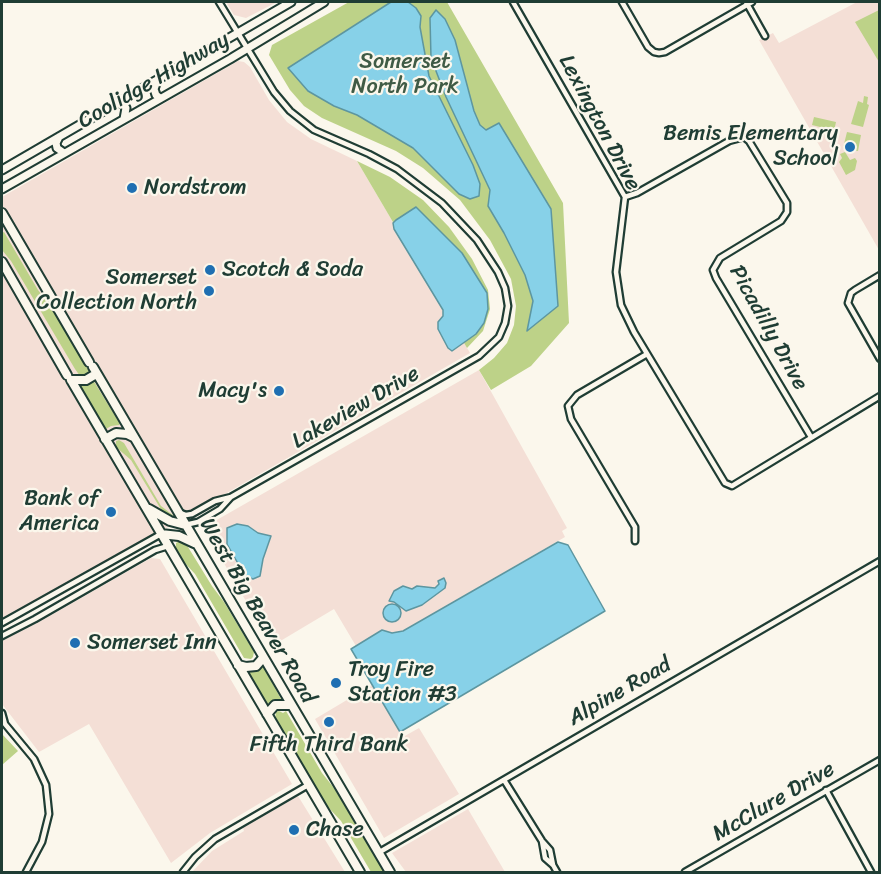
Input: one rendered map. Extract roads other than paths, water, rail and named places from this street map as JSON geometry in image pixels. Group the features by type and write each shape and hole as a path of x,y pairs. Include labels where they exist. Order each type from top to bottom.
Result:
{"main road":[{"name":"Coolidge Highway","path":"2,170 291,2"},
{"name":"Coolidge Highway","path":"2,189 324,2"},
{"path":"157,81 154,89 160,98"},
{"path":"121,101 126,108 124,119"},
{"path":"59,136 56,143 57,148 64,153"},
{"name":"West Big Beaver Road","path":"2,213 5,225 93,368 390,873"},
{"name":"West Big Beaver Road","path":"2,262 360,873"},
{"path":"69,378 81,381 93,368"},
{"path":"105,439 116,433 133,437"},
{"path":"146,507 162,518 185,525"},
{"path":"161,534 186,538 197,546"},
{"path":"238,665 256,666 263,658"},
{"path":"267,714 275,705 291,705"}],"street":[{"path":"219,2 248,47"},
{"name":"Lexington Drive","path":"513,2 625,197 617,260 618,290 627,318 718,474 725,483 732,486 811,437"},
{"path":"622,2 648,47 654,52 665,52 748,2 765,36"},
{"name":"Lakeview Drive","path":"178,512 186,515 192,514 215,501 231,497 472,361 494,343 505,323 507,296 498,272 469,231 442,203 406,175 369,154 314,130 295,117 280,100 248,47"},
{"name":"Picadilly Drive","path":"625,197 637,193 729,141 744,137 752,145 787,203 787,212 781,221 720,258 713,270 811,437"},
{"path":"879,275 851,293 849,303 849,308 879,359"},
{"path":"635,541 635,527 571,419 568,410 570,401 577,395 647,354"},
{"path":"811,437 879,396"},
{"name":"Lakeview Drive","path":"185,525 198,522 220,509 231,497"},
{"path":"2,623 161,534"},
{"path":"2,636 155,550 168,546"},
{"name":"Alpine Road","path":"378,853 879,561"},
{"path":"2,713 3,723 31,754 46,785 49,814 42,842 26,873"},
{"name":"McClure Drive","path":"685,873 879,760"},
{"path":"504,780 552,854 553,865 557,873"},
{"path":"183,873 195,857 215,839 308,785"},
{"path":"826,790 871,873"}],"water":[{"path":"391,2 408,2 421,16 420,27 429,76 473,165 480,184 479,196 470,199 459,194 413,148 357,115 334,106 308,91 288,68"},
{"path":"436,10 445,19 455,40 474,111 480,125 486,130 499,123 551,209 558,306 527,331 533,301 525,275 488,206 490,190 446,97 431,58 430,18"},
{"name":"Somerset North Park","path":"416,207 462,253 487,293 488,309 484,323 476,334 452,351 438,329 443,310 394,229 393,223 396,220"},
{"path":"237,524 271,536 260,576 253,579 245,576 227,544 227,528"},
{"path":"558,542 568,545 605,611 400,732 351,649 382,630 392,633 403,631"},
{"path":"444,578 445,588 422,605 406,611 389,601 394,591 403,586 412,589 417,586 435,588 439,584 438,581"},
{"path":"392,604 398,607 401,613 398,619 392,622 386,619 383,613 386,607"}],"place":[{"name":"Bemis Elementary School","path":"850,147"},
{"name":"Nordstrom","path":"132,188"},
{"name":"Scotch & Soda","path":"210,270"},
{"name":"Somerset Collection North","path":"209,291"},
{"name":"Macy's","path":"279,391"},
{"name":"Bank of America","path":"111,512"},
{"name":"Somerset Inn","path":"75,643"},
{"name":"Troy Fire Station #3","path":"336,683"},
{"name":"Fifth Third Bank","path":"329,722"},
{"name":"Chase","path":"294,830"}]}
